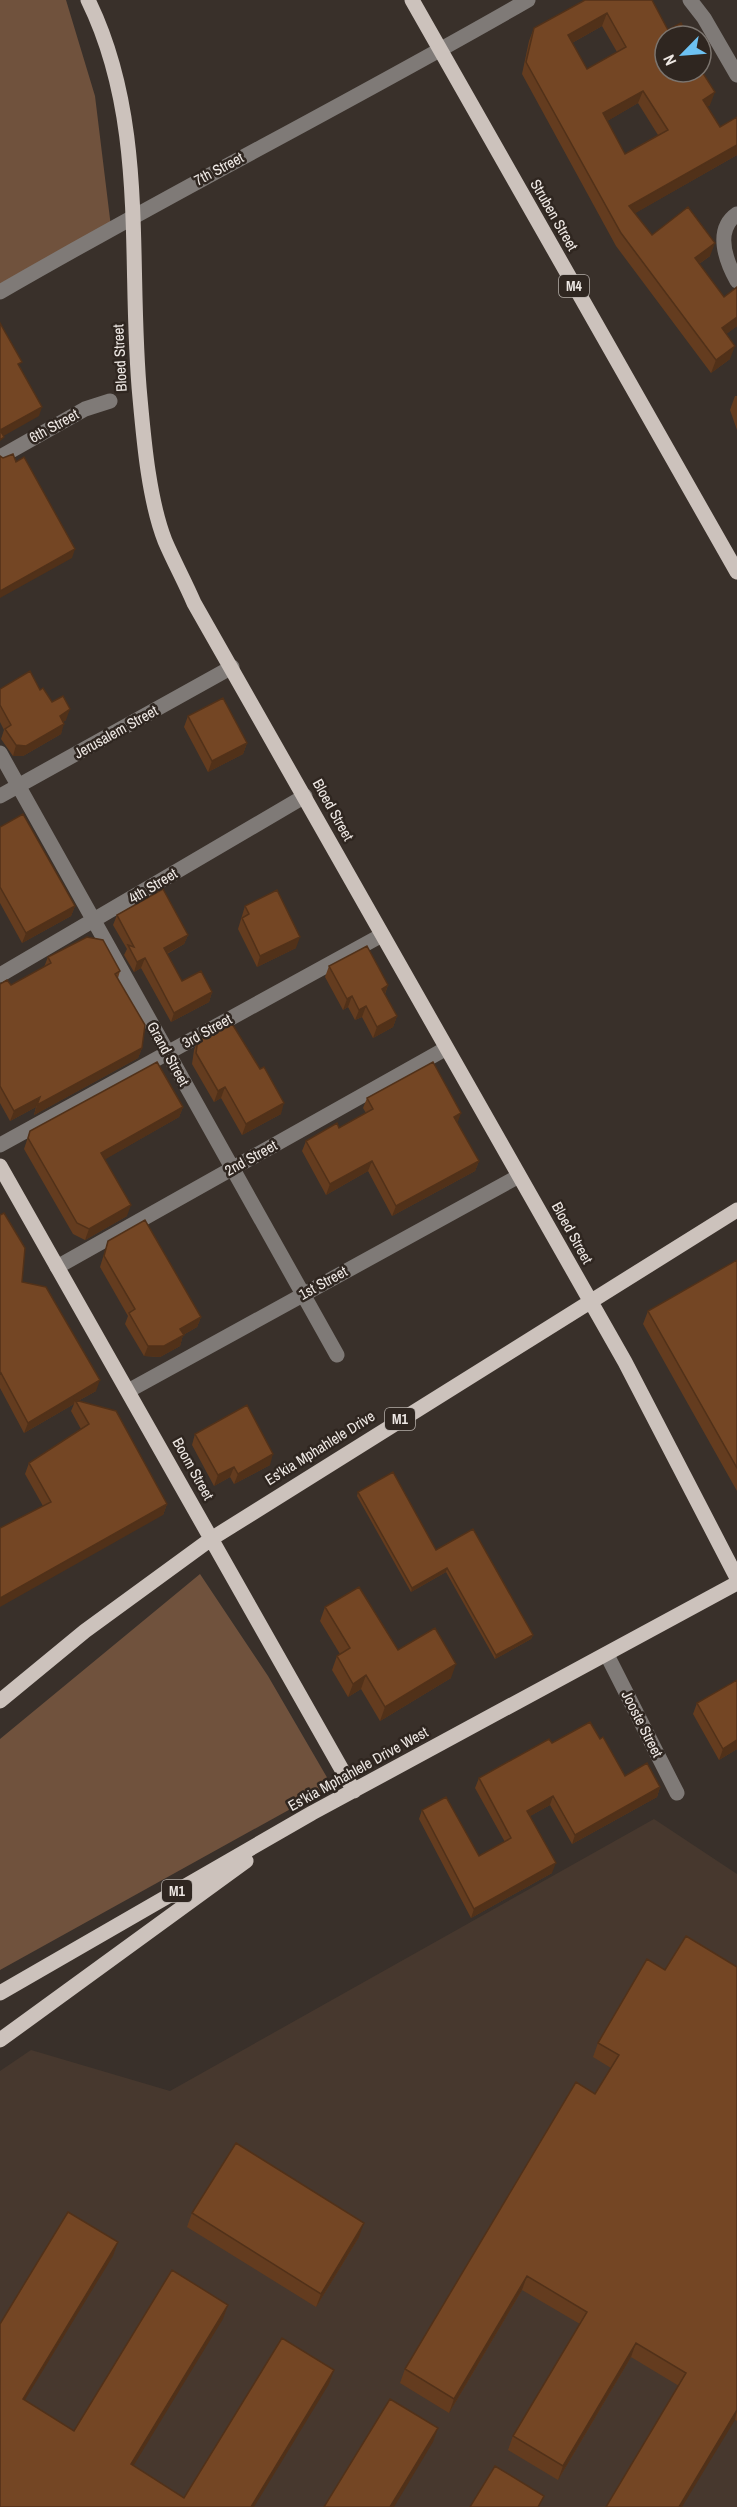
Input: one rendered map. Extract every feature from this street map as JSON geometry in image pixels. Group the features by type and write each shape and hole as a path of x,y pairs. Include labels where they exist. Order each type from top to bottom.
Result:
{"main road":[{"name":"Bloed Street","path":"88,0 113,64 127,133 133,215 140,398 154,496 165,539 194,603 305,796 445,1049 625,1362 737,1578"},
{"name":"Struben Street","path":"412,0 737,572"},
{"name":"Boom Street","path":"0,1166 354,1791"},
{"name":"Es'kia Mphahlele Drive","path":"0,1701 84,1632 211,1539 737,1210"},
{"name":"Es'kia Mphahlele Drive West","path":"0,1993 312,1814 737,1583"},
{"path":"0,2040 312,1814"}],"street":[{"name":"7th Street","path":"0,292 133,215 440,51 528,0"},
{"path":"690,0 704,18 737,75"},
{"path":"737,214 726,226 723,247 737,281"},
{"name":"6th Street","path":"0,457 85,409 110,401"},
{"name":"Jerusalem Street","path":"0,796 232,667"},
{"name":"Grand Street","path":"0,753 337,1355"},
{"name":"4th Street","path":"0,975 305,796"},
{"name":"3rd Street","path":"0,1145 382,935"},
{"name":"2nd Street","path":"57,1267 445,1049"},
{"name":"1st Street","path":"128,1391 519,1176"},
{"name":"Jooste Street","path":"607,1655 677,1793"}],"shaded area":[{"path":"0,0 66,0 95,96 111,227 0,288"},
{"path":"200,1574 268,1676 332,1786 0,1970 0,1739"},
{"path":"654,1819 737,1874 737,2507 0,2507 0,2071 31,2050 170,2091"}],"building":[{"path":"585,0 652,0 665,24 653,24 653,84 710,84 715,92 703,100 720,127 737,117 737,145 629,206 652,235 688,207 715,243 695,258 724,297 737,287 737,317 722,328 735,346 716,360 621,233 526,62 534,28","holes":["607,13 626,47 587,69 568,35","643,91 668,130 625,154 603,113"]},
{"path":"0,323 22,362 18,364 42,407 0,430"},
{"path":"13,454 16,462 24,457 75,549 0,591 0,456 3,458"},
{"path":"30,671 40,690 43,688 52,702 63,696 70,709 60,716 64,724 26,746 16,745 5,729 11,725 0,705 0,689"},
{"path":"223,698 247,743 212,761 188,716"},
{"path":"23,814 75,906 26,933 0,887 0,827"},
{"path":"163,889 188,935 164,948 182,981 201,971 212,992 174,1013 145,958 137,962 128,945 134,947 117,915"},
{"path":"277,890 300,937 260,956 242,918 249,914 245,906"},
{"path":"87,937 103,940 120,971 115,974 145,1025 142,1048 37,1105 40,1097 14,1111 0,1086 0,984 7,980 11,985 51,963 48,957"},
{"path":"367,946 388,985 382,989 397,1016 377,1027 366,1006 359,1010 352,996 347,999 329,966"},
{"path":"231,1022 260,1069 264,1067 284,1103 246,1124 225,1087 218,1091 196,1053 198,1039"},
{"path":"157,1062 183,1107 101,1153 131,1205 89,1229 77,1223 28,1138 30,1131"},
{"path":"433,1062 461,1113 454,1117 479,1161 396,1206 372,1161 330,1184 306,1141 337,1123 339,1128 373,1109 367,1098"},
{"path":"4,1213 25,1248 22,1282 46,1287 100,1380 28,1423 0,1374 0,1215"},
{"path":"145,1220 201,1317 180,1329 184,1335 164,1346 148,1346 129,1313 135,1309 104,1256 108,1241"},
{"path":"737,1260 737,1468 648,1311"},
{"path":"75,1400 116,1411 167,1504 0,1598 0,1528 51,1502 29,1463 89,1424"},
{"path":"247,1405 273,1454 238,1474 234,1467 218,1475 195,1434"},
{"path":"393,1472 436,1550 473,1529 533,1635 496,1655 447,1568 412,1588 358,1492"},
{"path":"359,1587 398,1650 435,1628 456,1664 385,1707 366,1675 353,1684 337,1656 350,1648 325,1607"},
{"path":"737,1680 737,1740 723,1749 697,1703"},
{"path":"590,1722 600,1739 603,1737 625,1776 647,1763 660,1787 575,1835 553,1796 527,1811 556,1863 474,1909 422,1810 446,1797 479,1856 511,1838 479,1778 549,1739 552,1743"},
{"path":"686,1936 737,1967 737,2410 679,2507 606,2507 686,2373 636,2343 563,2466 513,2436 587,2312 527,2276 454,2399 405,2369 576,2082 595,2094 619,2055 598,2043 647,1959 665,1970"},
{"path":"236,2143 364,2223 321,2294 192,2213"},
{"path":"68,2212 118,2242 23,2399 74,2431 172,2270 228,2305 131,2464 184,2498 282,2338 334,2370 251,2507 0,2507 0,2324"},
{"path":"390,2399 438,2428 390,2507 324,2507"},
{"path":"495,2466 544,2496 538,2507 470,2507"}]}
